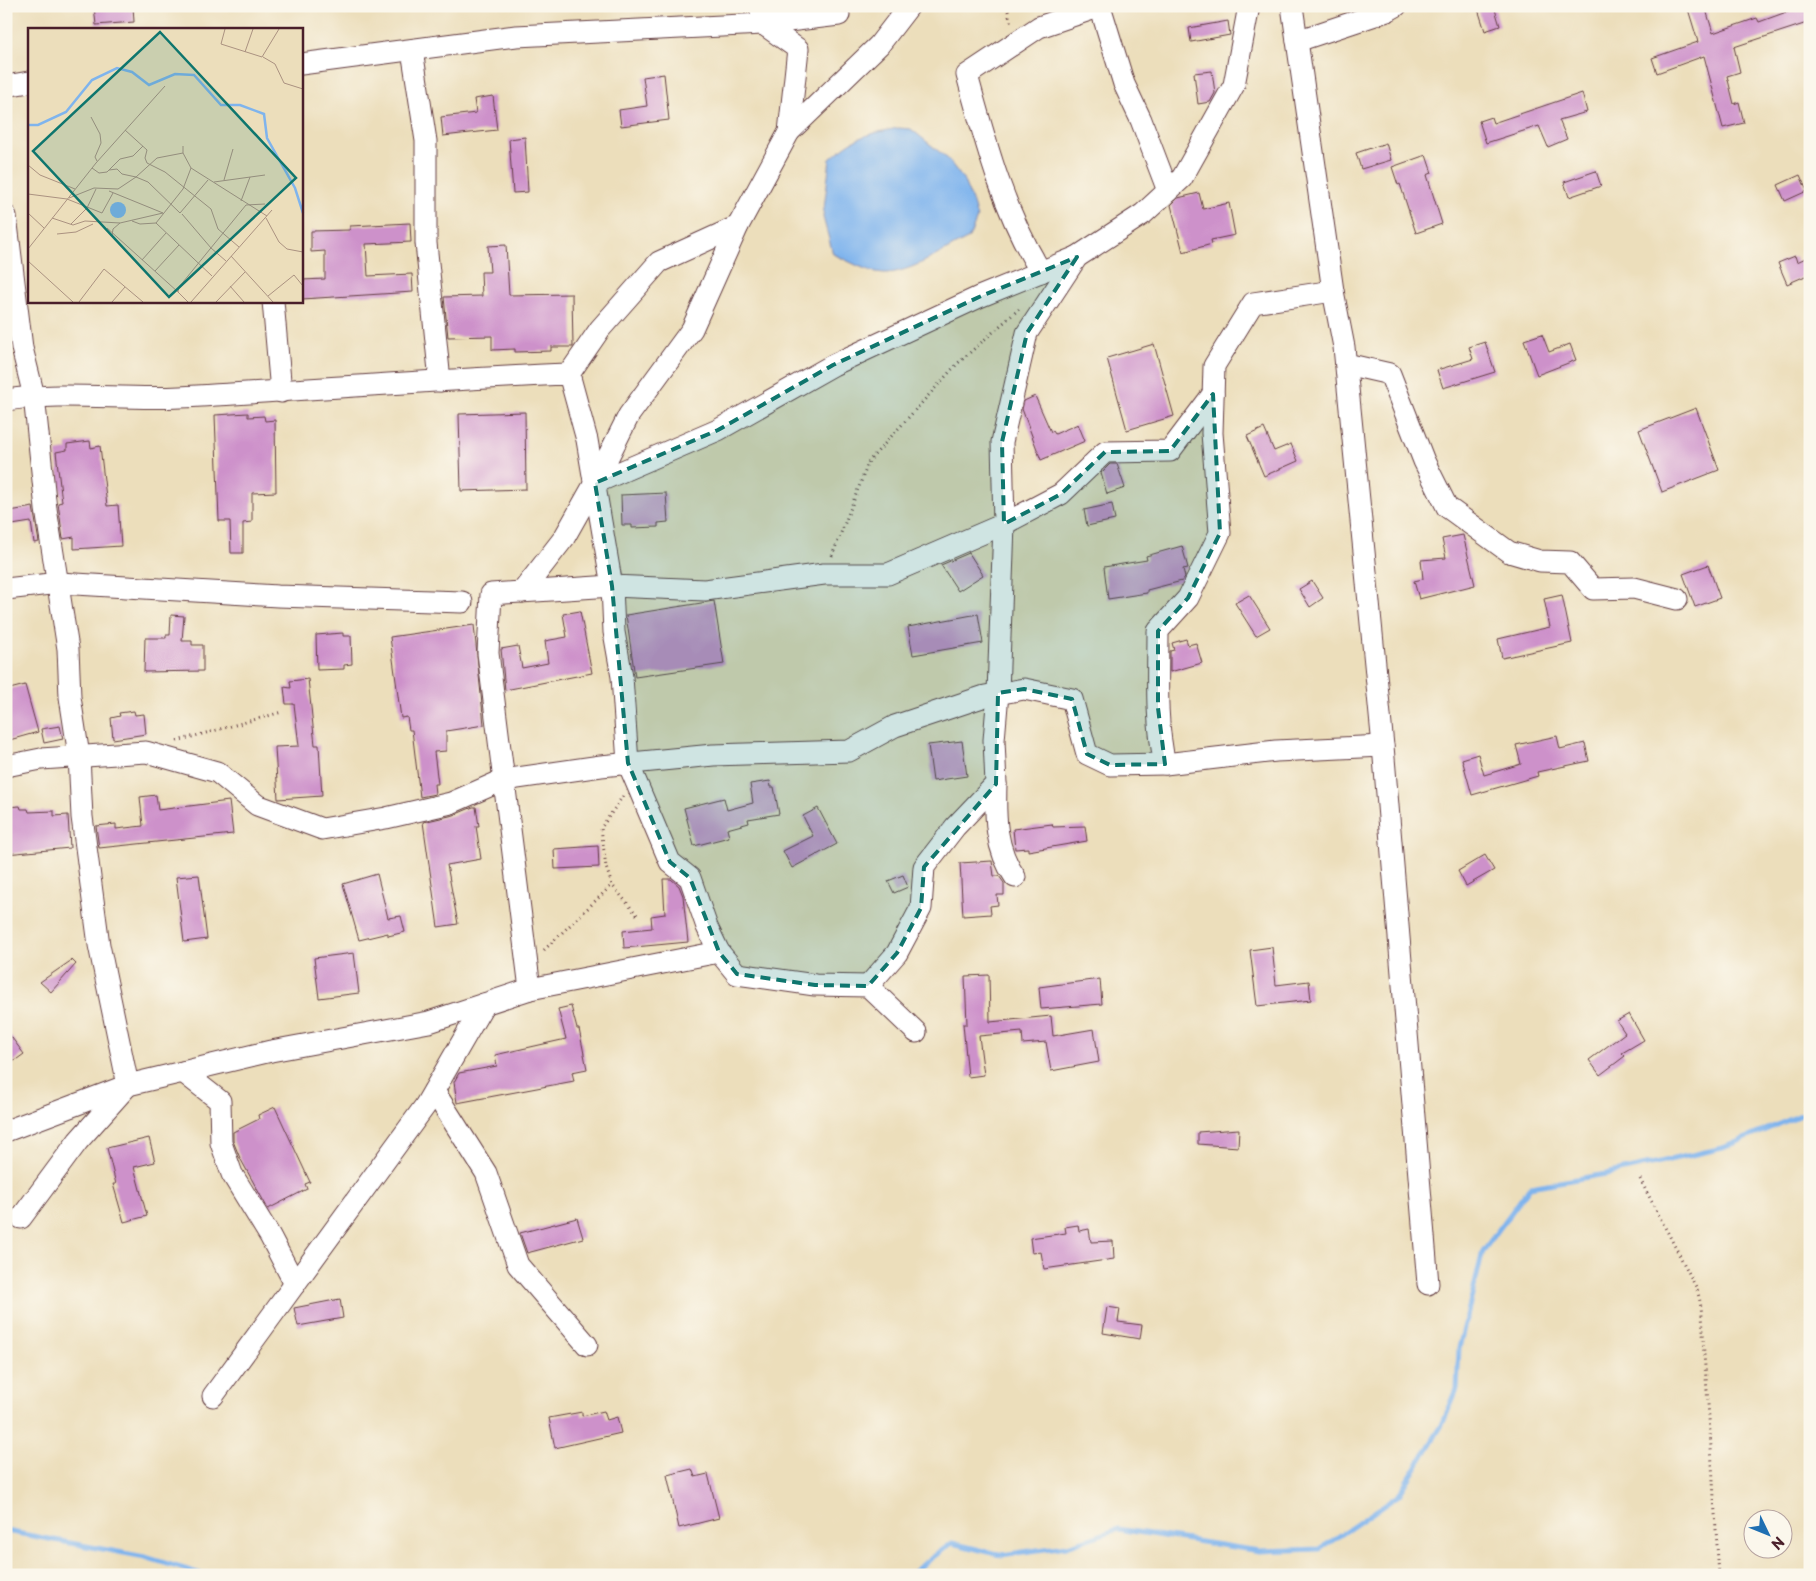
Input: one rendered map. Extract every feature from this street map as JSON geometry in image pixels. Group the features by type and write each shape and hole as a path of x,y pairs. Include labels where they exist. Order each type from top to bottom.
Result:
{"street":[{"path":"522,592 564,538 595,483 629,415 692,329 738,226 789,132 879,45 909,6"},
{"path":"1041,272 1026,247 995,175 967,75 1039,27 1100,6 1124,84 1141,120 1168,191"},
{"path":"595,483 718,430 833,365 979,297 1078,257 1143,214 1182,178 1234,85 1248,6"},
{"path":"1292,6 1333,291 1346,364 1383,746 1428,1284"},
{"path":"1297,41 1388,11 1396,6"},
{"path":"761,15 798,49 789,132"},
{"path":"302,64 516,36 761,15 839,15"},
{"path":"412,50 426,141 426,242 440,381"},
{"path":"6,86 28,82"},
{"path":"6,216 22,348 34,396 46,509 60,583 68,649 70,697 79,756 82,817 99,944 128,1085"},
{"path":"738,226 658,262 600,329 569,374 587,440 612,586 614,632 622,678 631,771 670,862 690,878 707,927 719,952 737,974 815,985 868,986 916,1032"},
{"path":"1014,876 1008,868 1000,846 995,818 994,740 998,693 1004,524 1002,442 1027,333 1078,257"},
{"path":"1165,764 1159,740 1158,631 1188,598 1220,533 1212,433 1214,366 1253,303 1333,291"},
{"path":"273,302 281,392"},
{"path":"1346,364 1390,374 1424,461 1447,507 1509,552 1540,561 1570,562 1593,589 1634,588 1677,599"},
{"path":"6,400 34,396 174,397 569,374"},
{"path":"530,989 488,653 491,594 612,586 705,590 824,574 888,574 1004,524 1061,494 1106,452 1170,451 1214,394"},
{"path":"6,589 60,583 278,596 462,602"},
{"path":"6,766 41,759 146,752 217,772 257,805 322,829 386,818 451,803 503,780 631,771 768,752 848,752 895,726 998,693 1024,689 1072,699 1087,754 1110,764 1165,764 1276,751 1383,746"},
{"path":"868,986 897,953 921,908 924,867 955,827 996,784"},
{"path":"6,1131 128,1085 271,1051 429,1022 530,989 719,952"},
{"path":"213,1396 434,1091 484,1004"},
{"path":"183,1072 220,1101 222,1143 232,1174 270,1236 295,1284"},
{"path":"21,1218 78,1140 128,1085"},
{"path":"434,1091 486,1173 518,1265 587,1345"}],"path":[{"path":"824,574 869,461 958,364 1021,307"},
{"path":"174,742 282,712"},
{"path":"631,771 601,828 606,867 612,885 638,916"},
{"path":"527,965 612,885"},
{"path":"1640,1179 1696,1287 1702,1305 1701,1330 1712,1447 1719,1575"}],"highlighted area":[{"path":"1077,257 1027,333 1002,442 1004,524 1061,494 1105,452 1170,451 1213,394 1220,533 1188,598 1158,631 1158,708 1165,764 1110,765 1087,754 1072,699 1024,689 998,693 996,784 924,867 921,908 897,953 868,986 815,985 737,974 719,952 690,878 670,862 628,763 612,586 595,483 718,430 833,365 979,297"}],"water":[{"path":"898,128 911,129 947,158 963,179 977,218 969,238 905,270 884,273 864,268 833,254 823,217 830,159 847,145 861,137"}],"building":[{"path":"94,6 133,6 134,22 96,25"},
{"path":"1477,6 1494,6 1500,26 1485,31"},
{"path":"1696,6 1705,6 1713,33 1757,18 1759,22 1803,6 1810,6 1810,22 1734,47 1740,72 1727,76 1734,104 1739,102 1744,123 1723,128 1704,56 1657,73 1652,58 1698,42 1688,9"},
{"path":"1228,21 1230,35 1191,42 1189,28"},
{"path":"1212,71 1215,93 1210,102 1198,104 1194,73"},
{"path":"664,74 669,120 621,126 619,110 647,106 643,77"},
{"path":"1582,93 1587,112 1559,120 1567,139 1548,147 1539,126 1486,143 1479,121 1491,117 1493,123"},
{"path":"493,96 497,130 443,136 441,117 476,113 474,99"},
{"path":"525,137 528,192 513,193 509,139"},
{"path":"1386,143 1391,160 1361,169 1356,153"},
{"path":"1426,155 1432,173 1427,175 1442,224 1416,233 1400,184 1398,185 1392,167"},
{"path":"1596,171 1601,186 1569,197 1564,182"},
{"path":"1800,175 1807,191 1785,201 1778,185"},
{"path":"1199,193 1203,209 1229,203 1235,235 1211,240 1212,244 1183,252 1171,205 1178,198"},
{"path":"410,223 411,242 366,244 368,276 412,274 413,292 302,299 302,280 325,279 325,251 311,252 311,231 350,230 350,226"},
{"path":"506,245 509,295 572,294 573,347 551,347 551,351 515,352 515,349 492,350 492,336 448,337 444,297 482,296 481,272 490,272 488,246"},
{"path":"1795,256 1797,262 1810,256 1810,274 1787,284 1778,263"},
{"path":"1542,334 1549,352 1570,344 1576,360 1537,375 1524,340"},
{"path":"1485,342 1495,372 1443,388 1437,370 1473,359 1469,347"},
{"path":"1154,344 1174,416 1127,430 1107,358"},
{"path":"1035,396 1051,432 1053,431 1055,434 1078,424 1085,441 1041,460 1022,409 1024,401"},
{"path":"1696,408 1719,470 1662,492 1639,430"},
{"path":"525,412 526,489 461,491 459,414"},
{"path":"248,413 248,417 264,416 265,421 275,420 276,492 252,493 252,522 243,523 243,553 231,553 230,521 219,521 215,415"},
{"path":"1264,428 1274,451 1291,444 1298,461 1264,476 1247,436"},
{"path":"90,441 91,448 100,446 107,506 118,505 121,546 74,549 74,537 63,539 58,503 62,502 56,452 67,450 67,444"},
{"path":"1110,464 1117,464 1125,488 1107,494 1101,473"},
{"path":"666,493 668,522 658,523 658,527 632,528 632,525 622,525 621,495"},
{"path":"1112,504 1115,520 1087,526 1084,510"},
{"path":"33,507 39,542 34,543 31,522 12,525 10,511"},
{"path":"1463,535 1475,585 1419,599 1414,581 1423,579 1421,560 1446,558 1442,539"},
{"path":"1182,546 1188,568 1183,569 1185,577 1182,581 1147,590 1147,593 1108,599 1104,567 1147,560 1146,556"},
{"path":"969,553 983,575 958,591 941,565"},
{"path":"1708,565 1720,598 1695,607 1683,574"},
{"path":"1312,581 1323,598 1310,607 1299,589"},
{"path":"1249,595 1270,628 1256,636 1235,603"},
{"path":"1562,595 1572,643 1502,658 1498,639 1550,627 1544,599"},
{"path":"714,601 724,664 635,677 626,615"},
{"path":"580,611 592,673 505,690 501,649 518,646 522,668 548,663 545,641 567,637 563,614"},
{"path":"978,614 983,643 913,655 908,627"},
{"path":"171,615 184,616 182,641 192,641 192,645 203,645 203,671 144,672 145,638 166,638 166,635 170,635"},
{"path":"474,625 484,725 446,731 446,751 434,752 438,784 434,784 435,794 420,797 412,730 409,730 407,717 401,718 390,637"},
{"path":"343,633 343,636 351,636 352,664 344,665 344,669 317,670 316,635"},
{"path":"1186,639 1188,645 1196,643 1202,663 1170,672 1170,651 1174,650 1172,643"},
{"path":"308,679 315,745 319,745 322,796 278,799 275,747 299,746 294,704 286,704 284,687 291,688 290,681"},
{"path":"25,685 38,732 6,741 6,690"},
{"path":"134,711 135,715 144,714 146,734 113,739 111,718 120,716 119,713"},
{"path":"60,726 63,739 44,743 41,729"},
{"path":"1557,736 1560,749 1585,743 1589,761 1537,772 1538,776 1472,795 1462,759 1478,754 1484,775 1521,764 1516,745"},
{"path":"962,741 967,776 933,781 928,745"},
{"path":"770,781 771,787 774,787 779,814 748,819 749,823 727,829 729,837 694,846 684,808 724,798 727,810 753,803 750,784"},
{"path":"156,795 158,810 229,801 233,834 99,848 96,826 116,824 116,829 143,826 140,797"},
{"path":"20,806 21,809 28,809 29,812 54,811 54,816 68,815 70,848 6,854 6,807"},
{"path":"476,807 479,826 476,826 481,859 447,865 458,924 438,927 423,822 454,815"},
{"path":"818,808 837,844 792,868 783,851 813,836 803,816"},
{"path":"1052,824 1053,827 1085,826 1087,841 1028,851 1028,848 1015,849 1013,829"},
{"path":"598,846 599,867 555,869 554,849"},
{"path":"1485,855 1494,870 1466,886 1458,871"},
{"path":"992,861 994,876 999,876 1004,883 1004,895 997,895 998,905 990,906 991,914 963,916 960,863"},
{"path":"377,874 388,918 401,916 405,932 388,936 388,933 359,940 343,884"},
{"path":"199,875 207,939 184,942 176,877"},
{"path":"903,875 908,887 894,893 888,881"},
{"path":"663,879 671,879 679,886 683,896 688,942 624,948 623,931 652,928 651,916 665,914"},
{"path":"1272,947 1276,985 1309,981 1311,1000 1257,1006 1250,950"},
{"path":"354,953 359,993 319,998 314,958"},
{"path":"72,960 76,964 51,992 40,982"},
{"path":"989,975 990,1022 1051,1016 1053,1036 1094,1029 1099,1062 1051,1071 1046,1042 1023,1044 1022,1032 979,1036 984,1075 968,1077 963,1024 967,1024 965,976"},
{"path":"1100,979 1102,1004 1041,1009 1039,987"},
{"path":"571,1006 577,1029 579,1029 587,1069 572,1072 574,1081 457,1103 454,1082 459,1073 497,1066 495,1055 566,1039 558,1009"},
{"path":"1629,1014 1644,1040 1622,1053 1625,1056 1600,1075 1589,1060 1625,1033 1617,1021"},
{"path":"6,1030 24,1054 6,1067"},
{"path":"275,1107 310,1182 305,1184 307,1189 268,1209 240,1158 233,1141 233,1132 259,1119 258,1115"},
{"path":"1239,1129 1238,1147 1198,1144 1198,1132"},
{"path":"149,1138 155,1162 134,1167 147,1216 124,1222 113,1184 116,1184 107,1148"},
{"path":"577,1218 583,1238 527,1253 520,1233"},
{"path":"1078,1225 1079,1231 1089,1229 1091,1242 1113,1241 1114,1259 1044,1269 1041,1252 1032,1253 1030,1238 1066,1233 1065,1227"},
{"path":"340,1299 343,1318 298,1326 294,1308"},
{"path":"1107,1307 1120,1309 1118,1322 1142,1325 1140,1339 1103,1333"},
{"path":"604,1411 607,1420 617,1417 621,1433 555,1448 549,1418 582,1412 582,1416"},
{"path":"692,1469 695,1477 708,1474 719,1518 679,1528 667,1475"}],"waterway":[{"path":"909,1575 952,1543 1001,1555 1067,1546 1118,1529 1259,1551 1320,1549 1399,1495 1442,1425 1457,1389 1459,1348 1483,1251 1530,1187 1606,1174 1723,1148 1810,1111"},
{"path":"6,1531 145,1557 204,1575"}]}
